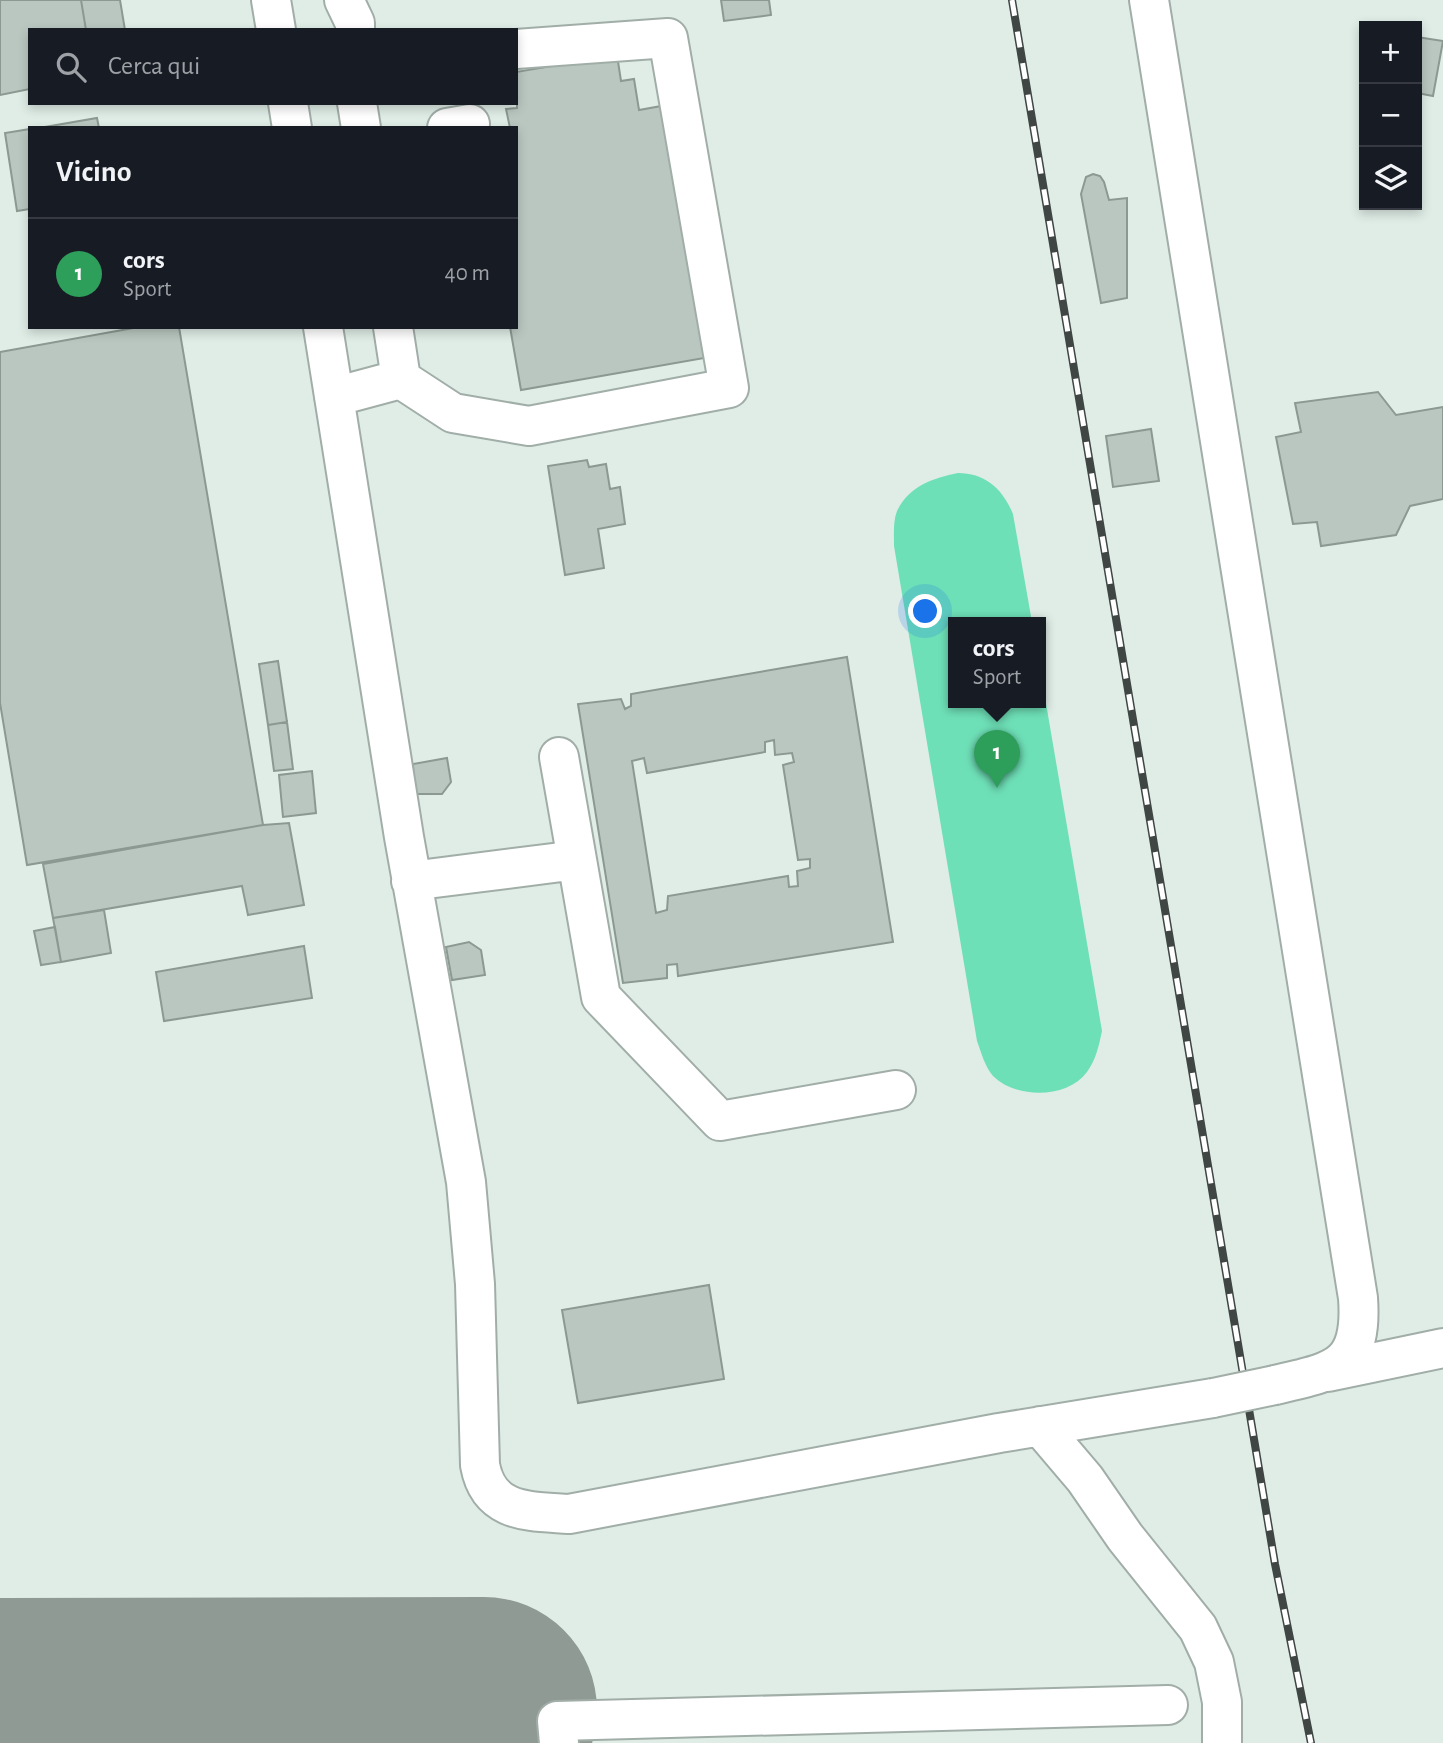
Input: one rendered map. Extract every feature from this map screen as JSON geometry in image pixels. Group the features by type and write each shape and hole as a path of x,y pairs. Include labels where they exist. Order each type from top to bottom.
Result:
{"lane":[{"path":"271,0 276,28"},
{"path":"344,0 355,28"},
{"path":"1149,0 1357,1287 1359,1320 1354,1346 1347,1358 1328,1372"},
{"path":"393,329 401,379 453,413 529,426 729,388 668,38 518,49"},
{"path":"288,105 292,126"},
{"path":"356,105 360,126"},
{"path":"323,329 411,881 466,1182 475,1284 480,1465 483,1479 496,1497 515,1509 569,1514 1040,1426 1213,1398 1443,1348"},
{"path":"334,397 401,379"},
{"path":"559,757 601,997 720,1121 896,1090"},
{"path":"411,881 577,860"},
{"path":"1040,1426 1085,1479 1125,1537 1198,1628 1214,1662 1222,1702 1222,1743"},
{"path":"559,1743 558,1720 1168,1705"}],"green space":[{"path":"958,473 985,479 1004,497 1013,514 1031,617 948,617 948,708 1046,708 1046,703 1102,1031 1095,1057 1087,1072 1078,1081 1055,1091 1028,1092 1003,1084 988,1068 977,1041 894,546 896,515 902,502 915,489"}],"building":[{"path":"0,0 81,0 86,28 28,28 28,89 0,95"},
{"path":"81,0 120,0 125,28 86,28"},
{"path":"721,0 769,0 771,15 724,21"},
{"path":"1422,38 1443,41 1433,96 1422,94"},
{"path":"617,55 621,81 634,79 639,110 667,105 710,357 521,390 510,329 518,329 518,126 510,126 506,109 517,108 518,105 518,72"},
{"path":"97,118 99,126 51,126"},
{"path":"28,129 28,209 17,211 5,133"},
{"path":"1093,174 1100,176 1104,182 1109,200 1127,198 1127,298 1101,303 1081,194 1086,177"},
{"path":"128,329 179,329 263,825 27,865 0,703 0,352"},
{"path":"1378,392 1396,415 1443,407 1443,499 1410,506 1396,535 1321,546 1317,522 1293,524 1276,437 1301,432 1295,403"},
{"path":"1151,429 1159,481 1113,487 1106,436"},
{"path":"587,460 589,467 606,464 610,489 620,487 625,524 598,529 604,568 565,575 548,466"},
{"path":"847,657 893,942 678,976 677,964 667,965 667,978 623,983 578,704 621,699 625,709 631,706 631,694","holes":["774,740 775,755 792,753 794,762 783,765 798,860 810,859 810,868 797,871 798,886 789,887 788,876 668,896 667,910 656,913 632,761 644,758 647,773 765,752 765,742"]},
{"path":"278,661 287,722 268,725 259,664"},
{"path":"287,722 293,769 274,771 268,725"},
{"path":"447,758 451,782 442,794 414,794 413,764"},
{"path":"312,771 316,813 283,817 279,775"},
{"path":"289,823 304,905 248,915 242,886 53,918 43,864 263,825"},
{"path":"104,910 111,953 61,962 53,918"},
{"path":"55,927 61,962 41,965 34,931"},
{"path":"469,942 481,950 485,975 452,980 446,947"},
{"path":"304,946 312,998 164,1021 156,972"},
{"path":"709,1285 724,1379 578,1403 562,1310"}],"runway":[{"path":"0,1711 484,1710"}],"railway":[{"path":"1012,0 1275,1564 1311,1743"}],"place":[{"name":"cors","path":"997,788"}]}
